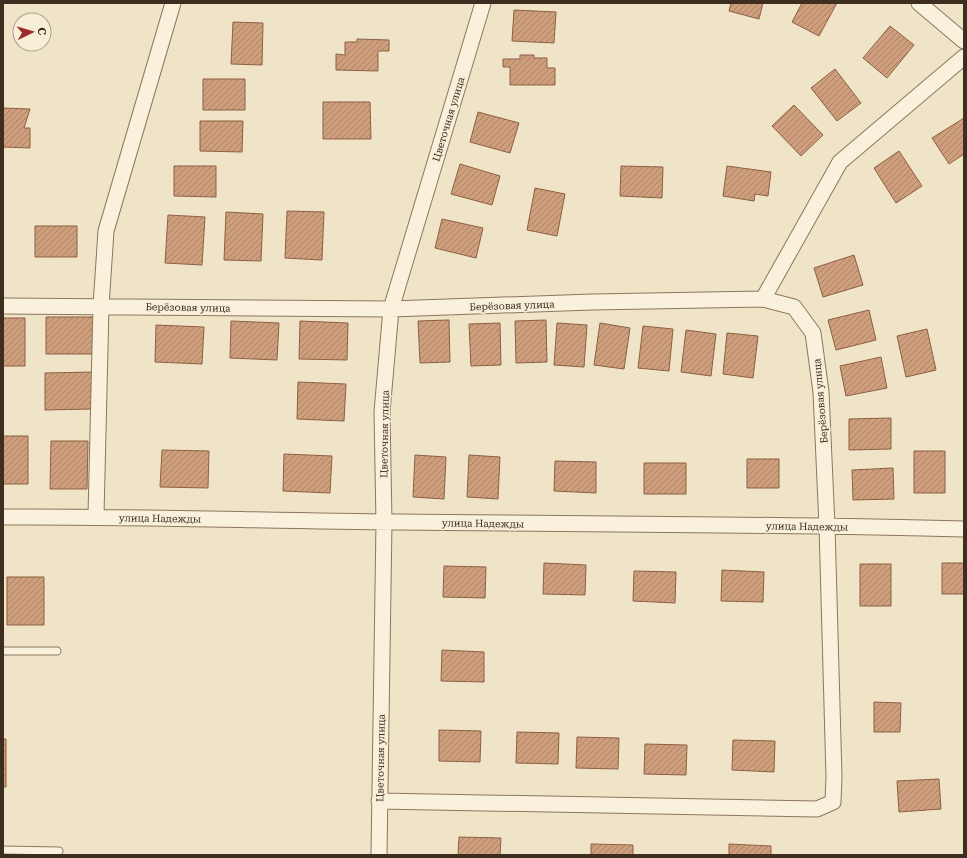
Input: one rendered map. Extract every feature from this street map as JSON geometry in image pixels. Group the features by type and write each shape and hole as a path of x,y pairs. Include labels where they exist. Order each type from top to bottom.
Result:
{"street":[{"path":"96,516 101,306 106,231 173,3"},
{"name":"Цветочная улица","path":"379,855 384,522 382,412 391,309 483,3"},
{"path":"919,3 964,40"},
{"path":"763,299 840,162 964,57"},
{"name":"Берёзовая улица","path":"3,306 391,309 592,302 763,299 794,307 813,333 821,392 827,526 834,777 833,802 817,809 380,801"},
{"name":"улица Надежды","path":"3,517 96,516 384,522 827,526 964,529"}],"lane":[{"path":"3,651 57,651"},
{"path":"3,850 59,851"}],"building":[{"path":"731,3 763,3 759,19 729,11"},
{"path":"802,3 837,3 819,36 792,22"},
{"path":"514,10 556,12 554,43 512,41"},
{"path":"233,22 263,23 262,65 231,64"},
{"path":"890,26 914,45 887,78 863,58"},
{"path":"357,39 389,40 389,51 378,51 378,71 336,70 336,54 345,55 345,42 357,42"},
{"path":"520,55 534,55 534,58 547,58 547,68 555,68 555,85 510,85 510,67 503,67 503,59 520,59"},
{"path":"835,69 861,103 837,121 811,88"},
{"path":"203,79 245,79 245,110 203,110"},
{"path":"323,102 370,102 371,139 323,139"},
{"path":"794,105 823,135 801,156 772,126"},
{"path":"3,108 30,109 24,128 30,128 30,148 3,147"},
{"path":"478,112 519,123 510,153 470,142"},
{"path":"964,118 964,154 949,164 932,138"},
{"path":"200,121 243,121 242,152 200,151"},
{"path":"899,151 922,186 896,203 874,168"},
{"path":"460,164 500,176 492,205 451,194"},
{"path":"174,166 216,166 216,197 174,196"},
{"path":"621,166 663,167 662,198 620,196"},
{"path":"727,166 771,172 768,196 755,194 754,201 723,196"},
{"path":"535,188 565,194 557,236 527,230"},
{"path":"287,211 324,212 322,260 285,258"},
{"path":"226,212 263,214 261,261 224,260"},
{"path":"168,215 205,217 202,265 165,263"},
{"path":"442,219 483,228 476,258 435,248"},
{"path":"35,226 77,226 77,257 35,257"},
{"path":"854,255 863,285 823,297 814,268"},
{"path":"869,310 876,340 836,350 828,320"},
{"path":"46,317 94,317 94,354 46,354"},
{"path":"3,318 25,318 25,366 3,366"},
{"path":"449,320 450,362 420,363 418,321"},
{"path":"546,320 547,362 516,363 515,321"},
{"path":"231,321 279,323 277,360 230,358"},
{"path":"300,321 348,323 347,360 299,359"},
{"path":"500,323 501,365 471,366 469,324"},
{"path":"557,323 587,325 584,367 554,365"},
{"path":"600,323 630,328 624,369 594,365"},
{"path":"156,325 204,327 202,364 155,362"},
{"path":"643,326 673,329 669,371 638,368"},
{"path":"927,329 936,370 906,377 897,336"},
{"path":"686,330 716,334 711,376 681,372"},
{"path":"727,333 758,336 753,378 723,374"},
{"path":"881,357 887,388 846,396 840,366"},
{"path":"93,372 93,409 45,410 45,373"},
{"path":"298,382 346,384 344,421 297,419"},
{"path":"891,418 891,449 849,450 849,419"},
{"path":"3,436 28,436 28,484 3,484"},
{"path":"51,441 88,441 87,489 50,489"},
{"path":"162,450 209,451 208,488 160,487"},
{"path":"914,451 945,451 945,493 914,493"},
{"path":"284,454 332,456 330,493 283,491"},
{"path":"415,455 446,457 444,499 413,497"},
{"path":"469,455 500,457 498,499 467,497"},
{"path":"747,459 779,459 779,488 747,488"},
{"path":"555,461 596,462 596,493 554,491"},
{"path":"644,463 686,463 686,494 644,494"},
{"path":"893,468 894,499 853,500 852,470"},
{"path":"544,563 586,565 585,595 543,594"},
{"path":"942,563 964,563 964,594 942,594"},
{"path":"860,564 891,564 891,606 860,606"},
{"path":"444,566 486,567 485,598 443,597"},
{"path":"722,570 764,572 763,602 721,601"},
{"path":"634,571 676,572 675,603 633,601"},
{"path":"7,577 44,577 44,625 7,625"},
{"path":"442,650 484,652 484,682 441,681"},
{"path":"874,702 901,703 900,732 874,732"},
{"path":"439,730 481,731 480,762 439,761"},
{"path":"517,732 559,733 558,764 516,763"},
{"path":"577,737 619,738 618,769 576,768"},
{"path":"3,739 6,739 6,787 3,787"},
{"path":"733,740 775,741 774,772 732,770"},
{"path":"645,744 687,745 686,775 644,774"},
{"path":"939,779 941,809 899,812 897,781"},
{"path":"459,837 501,838 500,855 458,855"},
{"path":"591,844 633,845 633,855 591,855"},
{"path":"729,844 771,846 771,855 729,855"}]}
